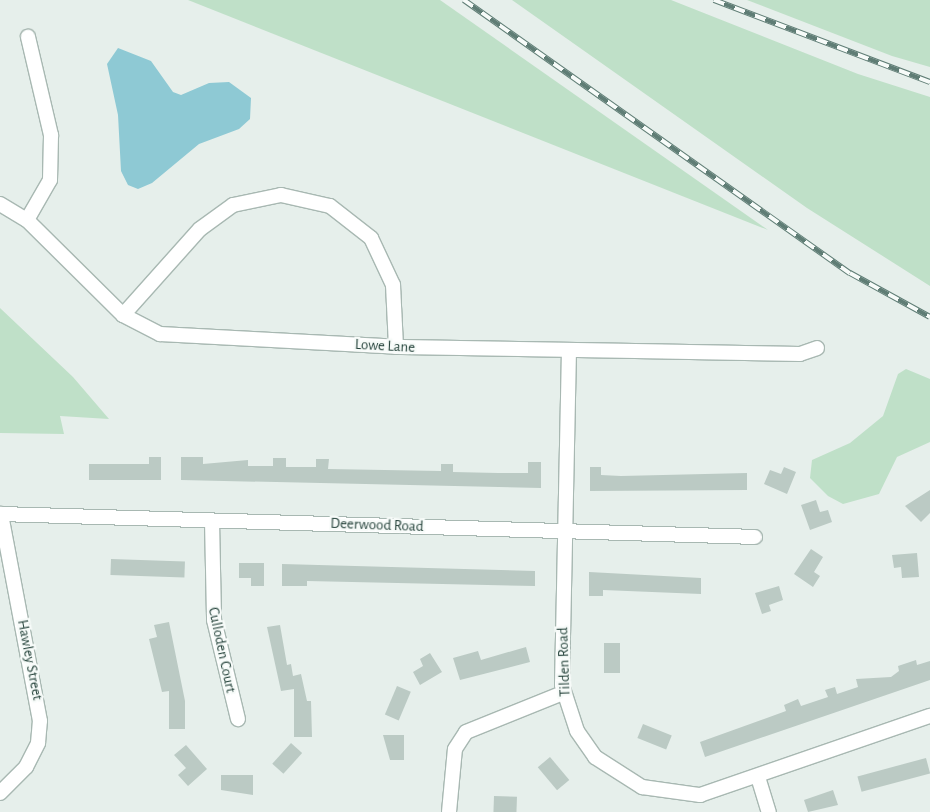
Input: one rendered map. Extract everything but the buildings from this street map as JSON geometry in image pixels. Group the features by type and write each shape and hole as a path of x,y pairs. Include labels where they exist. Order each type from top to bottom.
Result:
{"street":[{"path":"27,220 50,180 51,135 28,38"},
{"path":"123,315 200,229 232,205 281,195 330,206 371,238 393,285 396,347"},
{"name":"Lowe Lane","path":"0,204 27,220 123,315 160,334 396,347 800,354 817,348"},
{"name":"Tilden Road","path":"569,350 563,692 577,731 595,757 642,787 700,795 758,777 930,716"},
{"name":"Deerwood Road","path":"0,514 755,537"},
{"name":"Hawley Street","path":"0,514 40,721 38,743 26,767 0,793"},
{"name":"Culloden Court","path":"212,521 214,620 238,719"},
{"path":"449,812 455,749 466,732 563,692"},
{"path":"758,777 769,812"}],"green space":[{"path":"188,0 440,0 768,230"},
{"path":"512,0 671,0 858,74 930,97 930,286 807,208"},
{"path":"747,0 930,0 930,67 892,56"},
{"path":"0,308 73,377 109,419 60,416 64,434 0,433"},
{"path":"906,369 930,379 930,442 897,457 879,494 843,504 828,496 810,478 812,460 850,443 883,416 898,374"}],"water":[{"path":"118,48 151,61 173,92 181,95 209,83 229,82 251,98 250,119 239,129 199,144 152,183 138,189 128,185 121,171 118,115 107,64"}],"railway":[{"path":"464,0 850,273 930,317"},
{"path":"714,0 930,82"}]}
